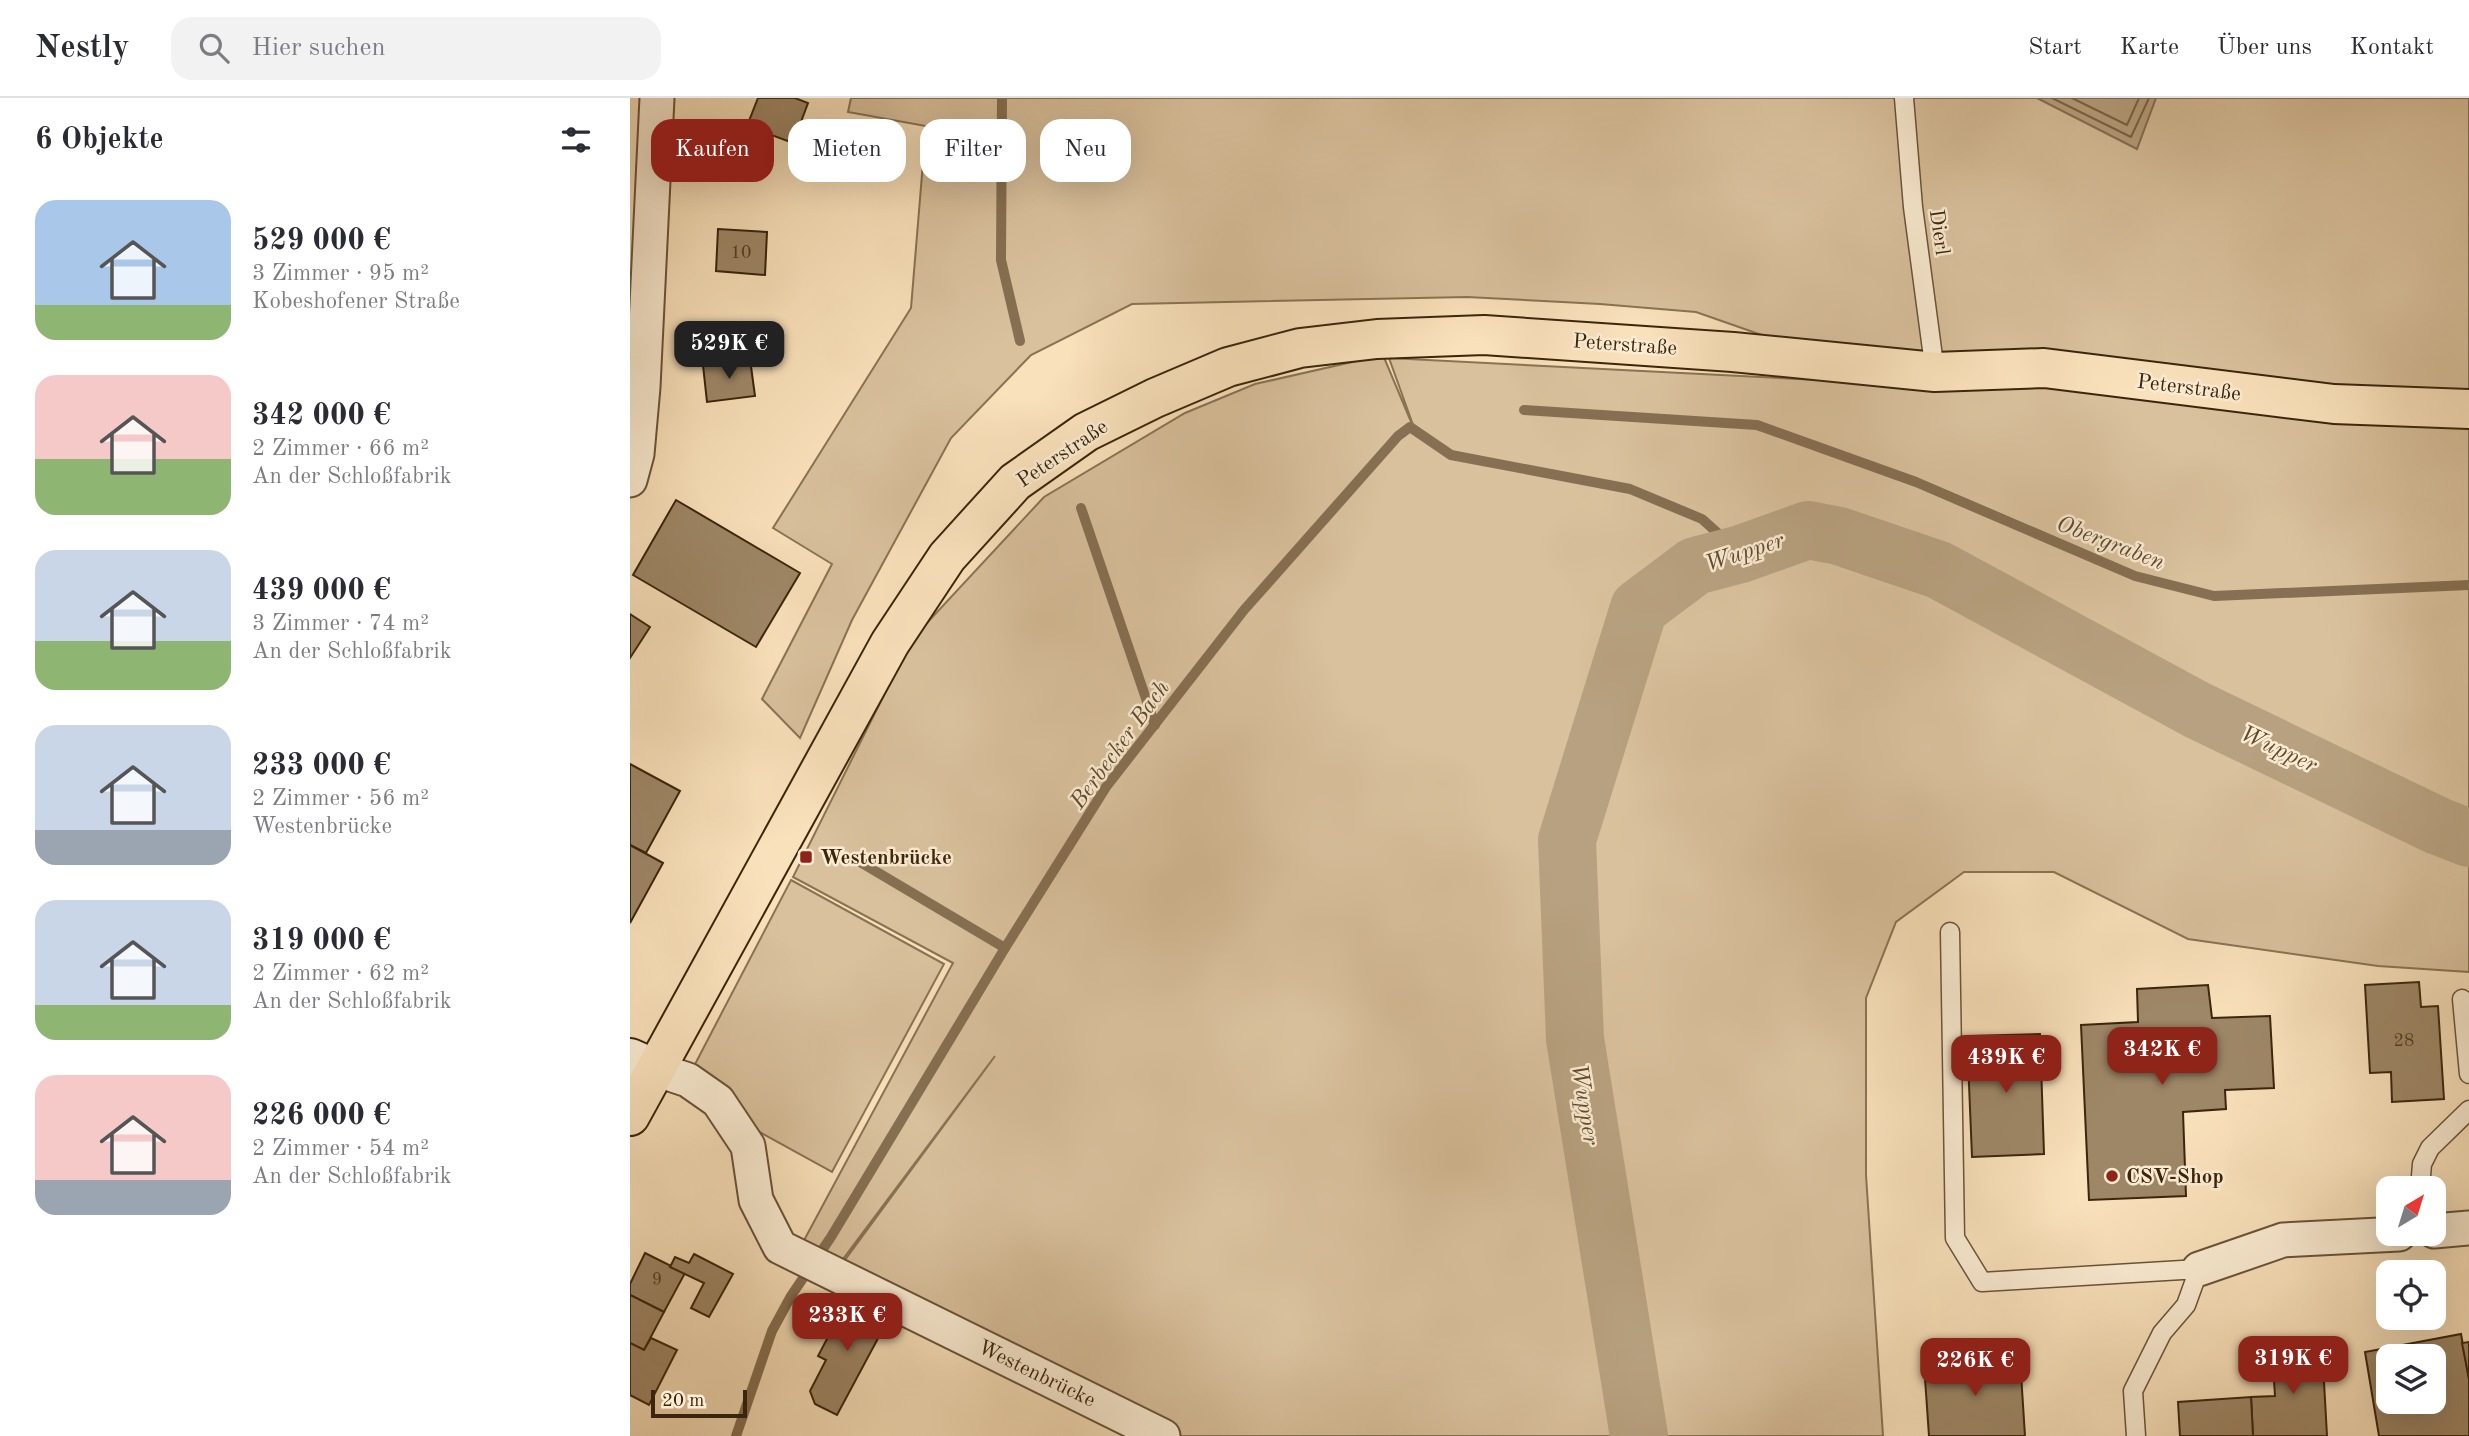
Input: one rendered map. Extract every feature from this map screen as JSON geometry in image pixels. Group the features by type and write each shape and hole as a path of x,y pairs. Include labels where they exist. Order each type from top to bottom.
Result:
{"main road":[{"name":"Peterstraße","path":"642,1064 761,875 890,643 947,557 1016,482 1086,432 1154,398 1228,367 1300,348 1377,339 1484,335 1759,354 1935,372 2044,368 2334,404 2469,409"},
{"path":"630,1115 642,1064"}],"street":[{"path":"630,480 637,454 643,387 657,98"},
{"name":"Westenbrücke","path":"642,1064 688,1080 718,1101 748,1146 756,1200 780,1248 1163,1436"},
{"path":"2446,1230 2469,1228"},
{"path":"2199,1269 2283,1240 2376,1235"}],"lane":[{"name":"Dierl","path":"1904,98 1913,207 1935,372"},
{"path":"1950,932 1955,1238 1982,1282 2199,1269 2186,1305 2162,1333 2133,1391 2136,1436"},
{"path":"2462,999 2469,1074"},
{"path":"2421,1176 2422,1164 2430,1148 2469,1110"}],"shaded area":[{"path":"851,98 2469,98 2469,972 2378,966 2188,939 2054,872 1964,872 1896,922 1866,998 1866,1175 1883,1436 1168,1436 842,1264 995,1056 840,1263 802,1244 953,963 793,877 912,639 1044,497 1185,413 1255,384 1383,355 1417,436 1389,358 1839,381 1836,361 1696,312 1467,297 1132,304 1031,355 951,438 852,620 800,738 762,699 832,564 773,528 911,308 921,182 1026,182 1026,119 920,119 920,125 906,122 906,119 887,119 848,112"},
{"path":"791,880 944,964 832,1172 754,1129 693,1068"}],"water":[{"path":"2037,98 2156,98 2137,149"}],"building":[{"path":"758,98 795,98 808,103 802,119 788,119 788,141 774,136 774,119 750,119"},
{"path":"718,229 767,232 765,275 716,271"},
{"path":"750,359 755,396 707,402 703,365"},
{"path":"676,500 800,573 756,647 633,575"},
{"path":"630,614 650,627 630,658"},
{"path":"630,764 680,791 646,853 630,845"},
{"path":"630,845 663,863 630,923"},
{"path":"2419,982 2421,1007 2438,1006 2444,1099 2392,1102 2391,1072 2370,1073 2365,985"},
{"path":"2208,985 2212,1018 2270,1016 2274,1088 2225,1090 2226,1109 2183,1112 2186,1196 2089,1200 2081,1025 2138,1022 2137,989"},
{"path":"2040,1034 2044,1154 1972,1157 1967,1036"},
{"path":"645,1253 685,1273 664,1312 630,1295 630,1284"},
{"path":"694,1254 733,1274 709,1317 691,1308 704,1283 670,1267 675,1257 689,1263"},
{"path":"630,1295 664,1312 644,1350 630,1343"},
{"path":"850,1295 890,1316 837,1415 815,1404 810,1391 826,1360 818,1356"},
{"path":"2461,1334 2469,1379 2469,1436 2379,1436 2365,1352 2376,1350 2376,1414 2446,1414 2446,1344 2408,1344"},
{"path":"651,1338 677,1350 649,1405 630,1395 630,1343 644,1350"},
{"path":"2469,1342 2469,1379 2462,1343"},
{"path":"2322,1346 2327,1436 2253,1436 2251,1397 2275,1396 2272,1349"},
{"path":"2020,1358 2025,1436 1929,1436 1924,1364"},
{"path":"2251,1397 2253,1436 2180,1436 2178,1402"}],"waterway":[{"path":"1002,98 1001,260 1020,341"},
{"name":"Obergraben","path":"1524,410 1757,425 1916,482 2135,576 2214,596 2469,585"},
{"name":"Berbecker Bach","path":"736,1436 772,1331 791,1296 831,1237 1005,948 1106,787 1244,610 1398,436 1410,427 1451,455 1630,489 1702,519 1741,554"},
{"path":"1081,508 1155,725"},
{"name":"Wupper","path":"1639,1436 1575,1039 1567,840 1639,608 1695,566 1741,554 1808,530 1839,536 1939,570 2197,710 2438,826 2469,838"},
{"path":"855,859 1005,948"}],"place":[{"name":"Westenbrücke","path":"806,857"},
{"name":"CSV-Shop","path":"2112,1176"}]}
